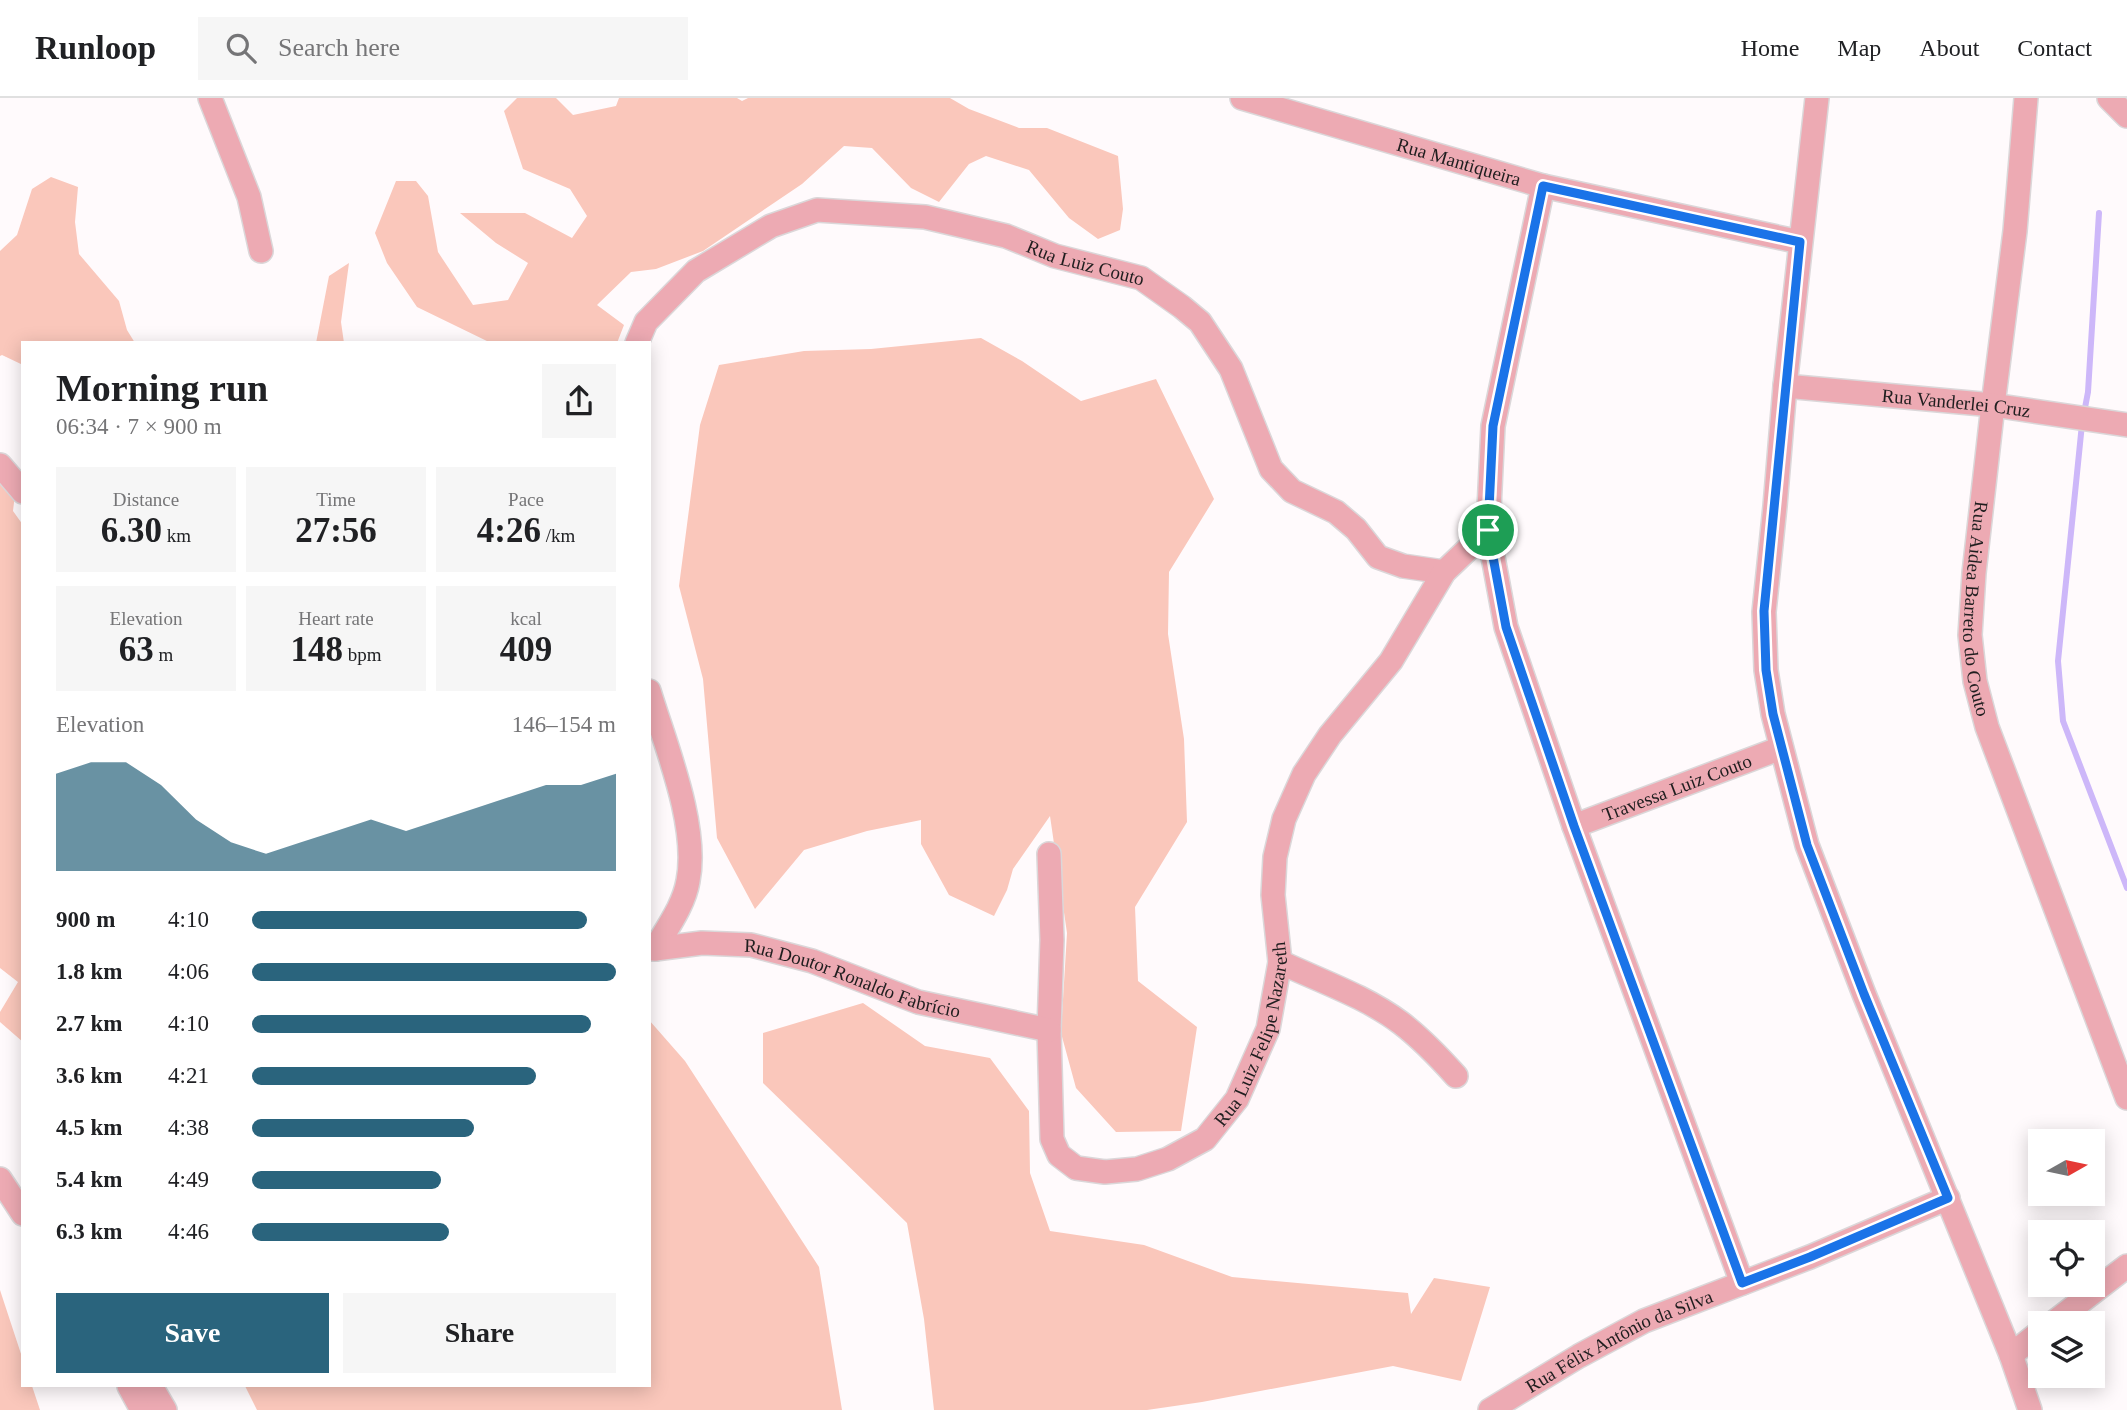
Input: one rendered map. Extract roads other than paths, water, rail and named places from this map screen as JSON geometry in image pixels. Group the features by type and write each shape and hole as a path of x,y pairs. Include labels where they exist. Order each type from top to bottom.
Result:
{"street":[{"path":"210,98 249,197 261,251"},
{"name":"Rua Mantiqueira","path":"1242,98 1543,186 1800,242"},
{"path":"1817,98 1785,386 1776,506 1764,611 1766,670 1773,714 1807,845 1864,994 2011,1355 2030,1410"},
{"name":"Rua Aidea Barreto do Couto","path":"2026,98 2015,231 1993,405 1970,635 1975,681 1987,727 2127,1098"},
{"path":"2109,98 2127,116"},
{"path":"1543,186 1493,426 1488,530 1506,627 1574,826 1742,1283"},
{"name":"Rua Luiz Couto","path":"638,341 646,322 696,271 771,226 817,210 925,217 1006,236 1055,256 1141,278 1182,307 1200,322 1231,369 1271,469 1292,491 1336,512 1356,529 1378,557 1404,566 1444,572"},
{"name":"Rua Vanderlei Cruz","path":"1785,386 1993,405 2127,425"},
{"path":"0,465 21,490"},
{"name":"Rua Luiz Felipe Nazareth","path":"1049,854 1052,1139 1059,1155 1076,1168 1105,1172 1137,1169 1168,1159 1205,1139 1237,1099 1268,1029 1280,962 1273,895 1275,857 1284,819 1304,774 1331,735 1391,661 1444,572 1488,530"},
{"path":"651,698 682,800 691,845 688,882 673,919 652,949"},
{"name":"Travessa Luiz Couto","path":"1574,826 1781,748"},
{"name":"Rua Doutor Ronaldo Fabrício","path":"652,949 702,943 751,945 811,961 918,1002 1049,1030"},
{"path":"1280,962 1369,1003 1400,1022 1431,1048 1456,1076"},
{"path":"0,1166 21,1185"},
{"path":"0,1179 21,1211"},
{"name":"Rua Félix Antônio da Silva","path":"1490,1410 1579,1356 1644,1321 1810,1257 1948,1198"},
{"path":"2069,1311 2127,1266"},
{"path":"2011,1355 2028,1342"},
{"path":"130,1387 142,1410"},
{"path":"152,1387 165,1410"}],"waterway":[{"path":"2084,413 2088,392 2099,213"},
{"path":"2082,424 2058,661 2063,721 2127,888"}]}
